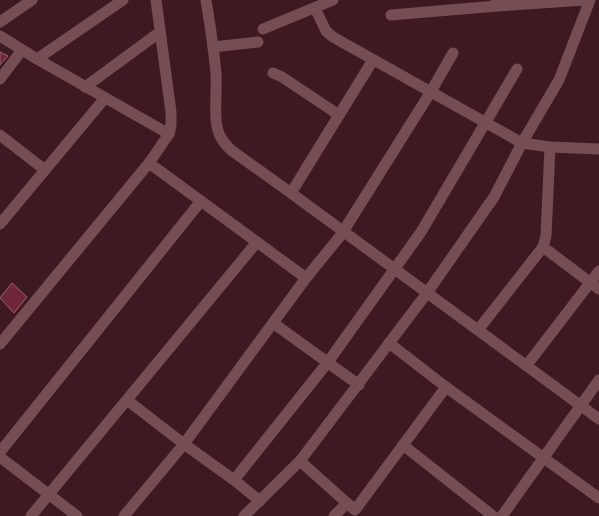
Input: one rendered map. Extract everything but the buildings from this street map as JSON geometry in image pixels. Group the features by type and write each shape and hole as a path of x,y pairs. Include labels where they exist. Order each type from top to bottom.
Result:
{"street":[{"path":"0,22 32,0"},
{"path":"37,59 123,0"},
{"path":"0,344 148,163 168,134 171,125 171,112 156,0"},
{"path":"206,0 214,47 217,126 224,143 231,150 292,193 599,419"},
{"path":"263,29 333,0"},
{"path":"392,15 497,3 585,0"},
{"path":"244,516 300,461 359,385 388,343 427,293 494,197 522,144 559,80 590,0"},
{"path":"315,8 326,31 333,37 522,144 599,149"},
{"path":"85,87 160,32"},
{"path":"0,36 85,87 168,134"},
{"path":"214,47 258,42"},
{"path":"0,79 22,50"},
{"path":"124,516 184,444 306,278 344,232 453,53"},
{"path":"292,193 373,60"},
{"path":"234,480 328,362 422,232 517,69"},
{"path":"273,72 339,115"},
{"path":"0,224 106,98"},
{"path":"0,135 45,170"},
{"path":"478,330 543,247 546,236 550,147"},
{"path":"148,163 306,278"},
{"path":"0,452 201,201"},
{"path":"31,516 257,242"},
{"path":"543,247 595,285"},
{"path":"527,365 595,285 599,271"},
{"path":"273,323 359,385"},
{"path":"388,343 599,498"},
{"path":"508,514 544,457 599,380"},
{"path":"334,516 355,510 446,387"},
{"path":"127,400 260,501"},
{"path":"403,445 493,516"},
{"path":"0,457 77,516"},
{"path":"300,461 355,510"}]}
